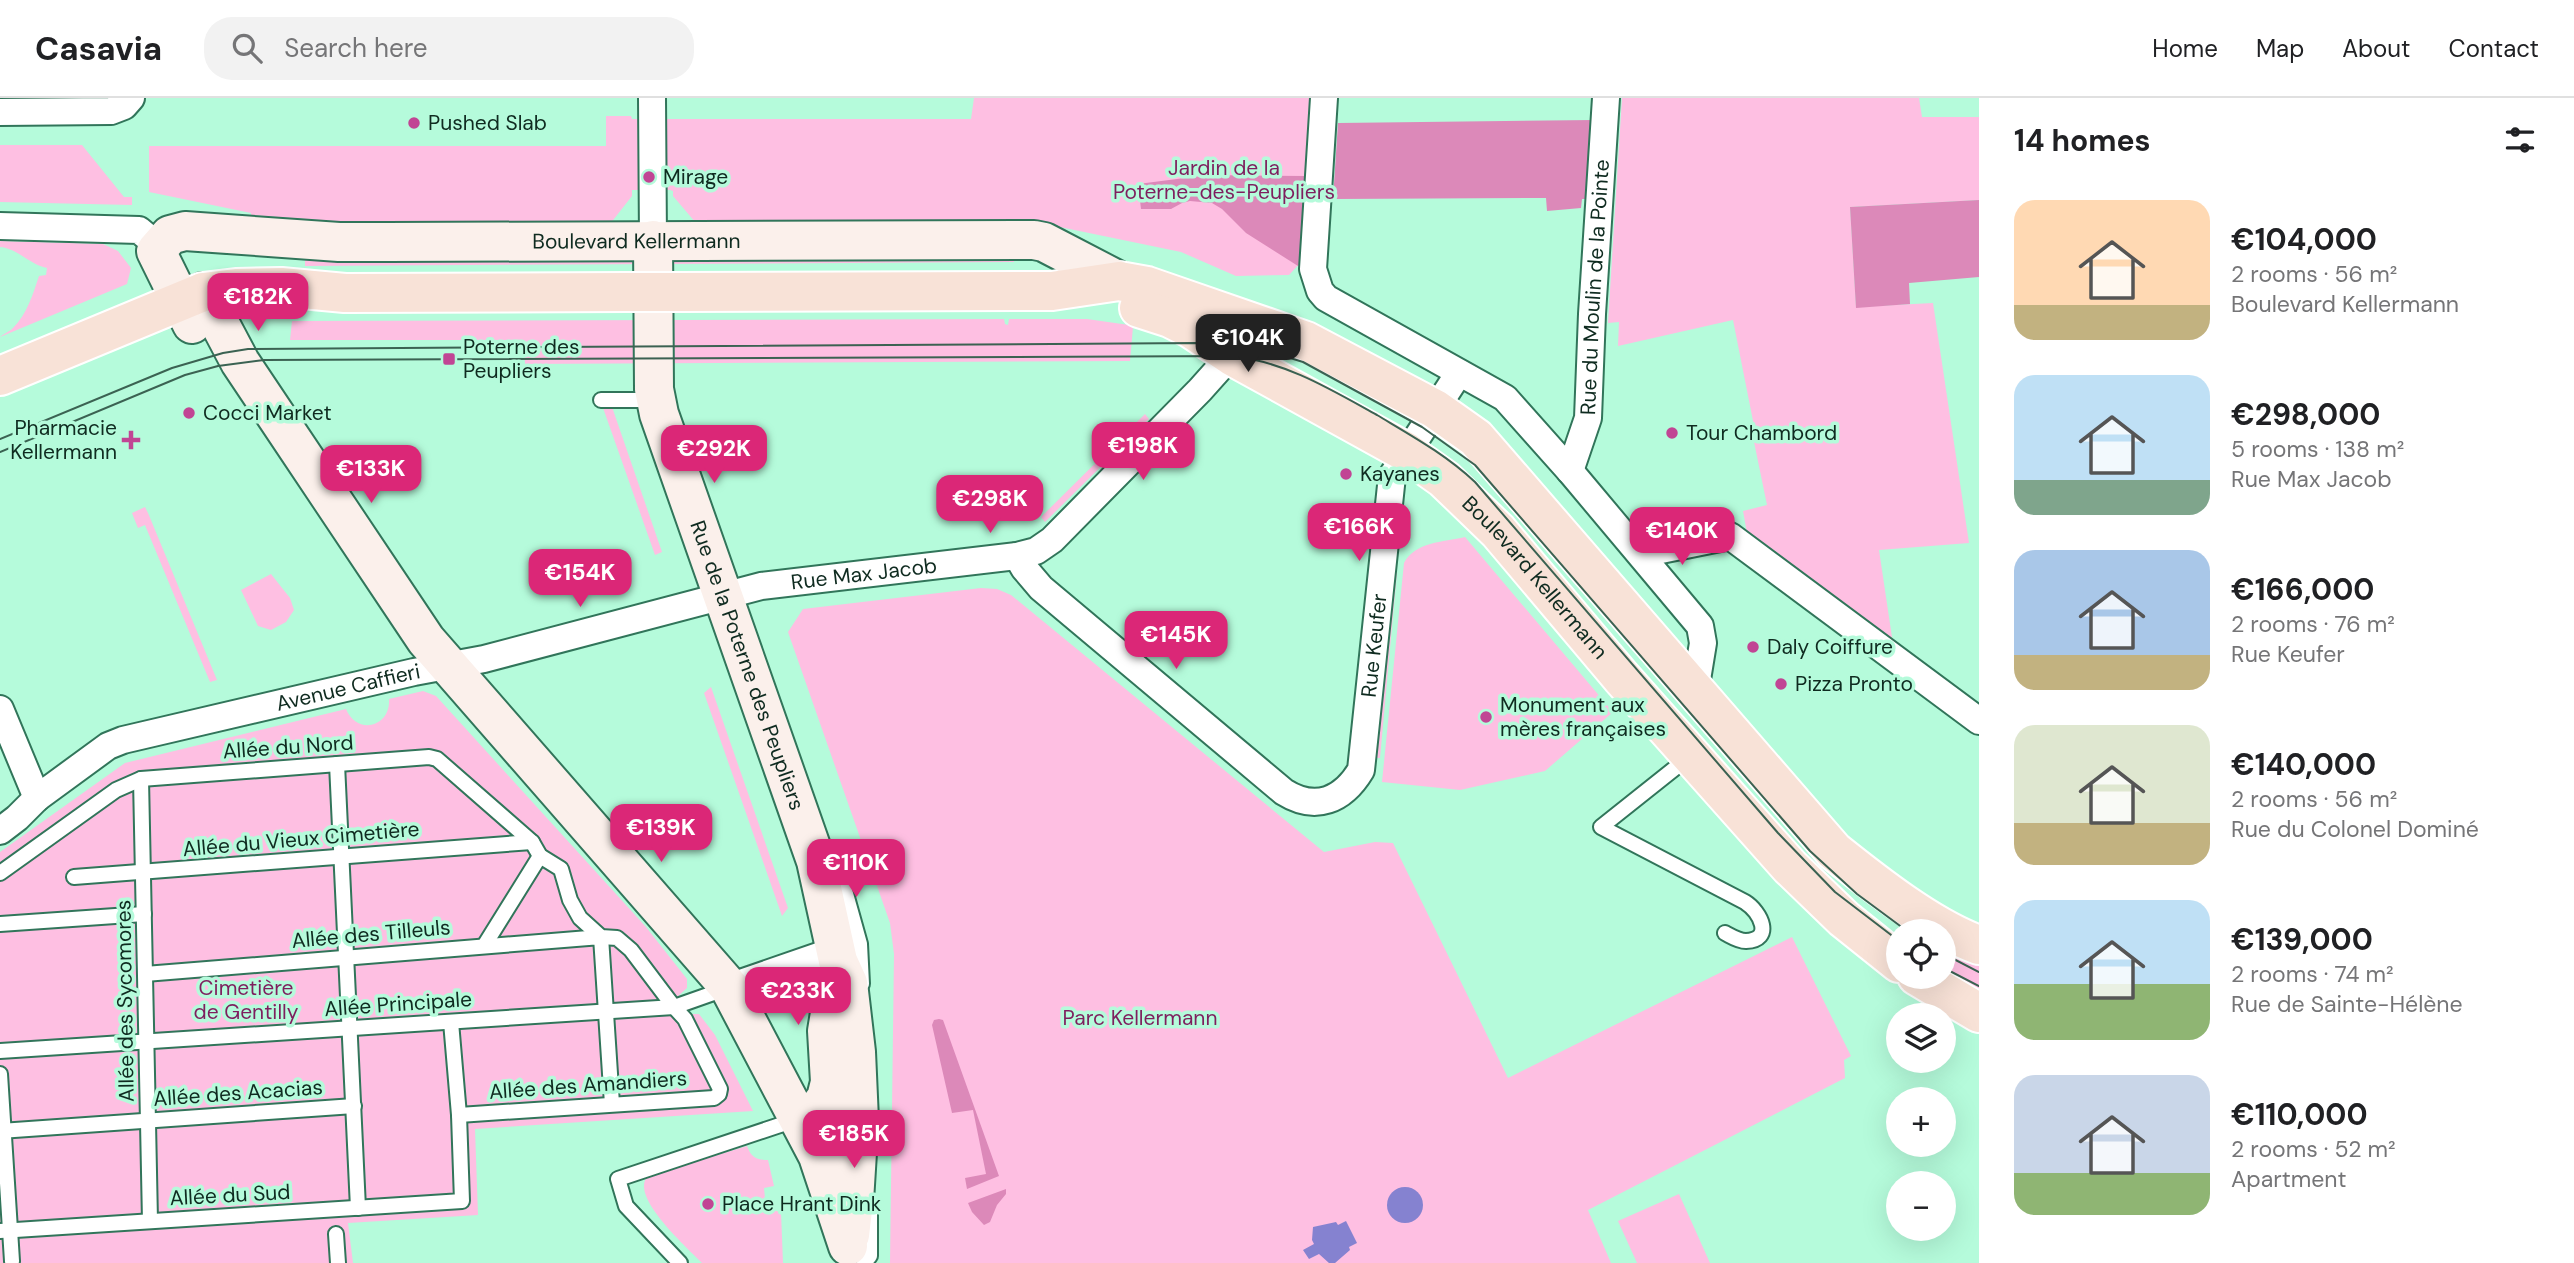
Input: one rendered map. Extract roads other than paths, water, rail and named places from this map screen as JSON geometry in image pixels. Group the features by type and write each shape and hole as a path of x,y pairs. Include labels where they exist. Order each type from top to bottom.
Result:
{"main road":[{"name":"Boulevard Kellermann","path":"156,251 170,235 185,231 339,242 1034,240 1044,242 1118,281 1157,289 1260,324 1330,352 1435,408 1467,429 1834,850 1897,898 1969,942 1979,945"},
{"name":"Rue de la Poterne des Peupliers","path":"653,240 654,390 659,414 816,861 837,956 848,983 856,1052 858,1107 854,1257"},
{"path":"156,251 254,384 426,640 729,987 818,1156 854,1257"},
{"name":"Boulevard Kellermann","path":"0,376 198,308 282,307 345,293 1052,291 1118,281"},
{"name":"Boulevard Kellermann","path":"1052,291 1118,302 1170,318 1232,356 1406,452 1444,479 1481,513 1690,756 1818,894 1843,919 1886,953"},
{"name":"Boulevard Kellermann","path":"0,403 198,308"},
{"path":"800,1118 818,1109 826,1098 830,1082 827,1031 837,956"},
{"path":"1939,989 1979,1013"}],"street":[{"path":"0,112 54,105 111,111 124,106 131,98"},
{"path":"652,98 653,240"},
{"path":"1324,98 1314,278 1326,298 1505,398 1700,626 1703,643 1695,692"},
{"name":"Rue du Moulin de la Pointe","path":"1570,471 1588,418 1591,314 1606,98"},
{"path":"0,226 139,230 151,240 156,251"},
{"name":"Rue Max Jacob","path":"722,596 761,586 1017,556 1036,551 1052,540 1260,324"},
{"name":"Rue Keufer","path":"1017,556 1041,588 1284,792 1307,802 1331,799 1346,791 1361,770 1392,476 1459,373"},
{"path":"1641,554 1730,536 1979,721"},
{"name":"Avenue Caffieri","path":"0,831 37,798 114,742 447,665 484,659 722,596"},
{"path":"0,709 37,798"},
{"path":"729,987 837,956"}],"lane":[{"path":"601,400 638,400 654,390"},
{"path":"1690,756 1601,827 1754,907 1761,916 1763,924 1755,939 1740,940 1725,933"},
{"name":"Allée du Nord","path":"141,779 429,757 437,759 532,842"},
{"path":"337,764 358,1208"},
{"path":"0,873 116,790 141,779"},
{"name":"Allée des Sycomores","path":"141,779 150,1221"},
{"path":"532,842 540,856 561,869 570,900 580,918 601,937 617,939 631,950 674,1007"},
{"name":"Allée du Vieux Cimetière","path":"74,877 532,842"},
{"path":"484,946 540,856"},
{"path":"816,861 843,883 860,944 870,1094 870,1175"},
{"path":"0,924 144,914"},
{"path":"601,937 612,1104"},
{"name":"Allée des Tilleuls","path":"145,974 601,937"},
{"name":"Allée Principale","path":"0,1051 674,1007 729,987"},
{"name":"Allée des Amandiers","path":"459,1115 714,1098 719,1094 719,1083 685,1019 674,1007"},
{"path":"451,1022 459,1115"},
{"path":"0,1082 5,1231 12,1262"},
{"name":"Allée des Acacias","path":"2,1130 354,1106"},
{"name":"Allée du Sud","path":"5,1231 462,1201 459,1115"},
{"path":"680,1263 626,1206 618,1179 800,1118"},
{"path":"854,1257 870,1256 870,1202"},
{"path":"336,1234 338,1263"}],"tram line":[{"path":"0,439 172,368 223,353 248,349 1197,343 1255,347 1303,362 1422,427 1475,465 1810,851 1857,894 1891,919"},
{"path":"0,452 185,375 218,366 264,360 1232,356 1252,359 1307,378 1377,415 1428,446 1475,482 1778,833 1835,892 1886,931"},
{"path":"1956,960 1979,972"},
{"path":"1956,974 1979,986"}],"place":[{"name":"Pushed Slab","path":"414,123"},
{"name":"Mirage","path":"649,177"},
{"name":"Poterne des Peupliers","path":"449,359"},
{"name":"Cocci Market","path":"189,413"},
{"name":"Tour Chambord","path":"1672,433"},
{"name":"Pharmacie Kellermann","path":"131,440"},
{"name":"Kayanes","path":"1346,474"},
{"name":"Daly Coiffure","path":"1753,647"},
{"name":"Pizza Pronto","path":"1781,684"},
{"name":"Monument aux mères françaises","path":"1486,717"},
{"name":"Place Hrant Dink","path":"708,1204"}],"park label":[{"name":"Jardin de la Poterne-des-Peupliers","path":"1224,180"},
{"name":"Cimetière de Gentilly","path":"246,1000"},
{"name":"Parc Kellermann","path":"1140,1018"}]}
